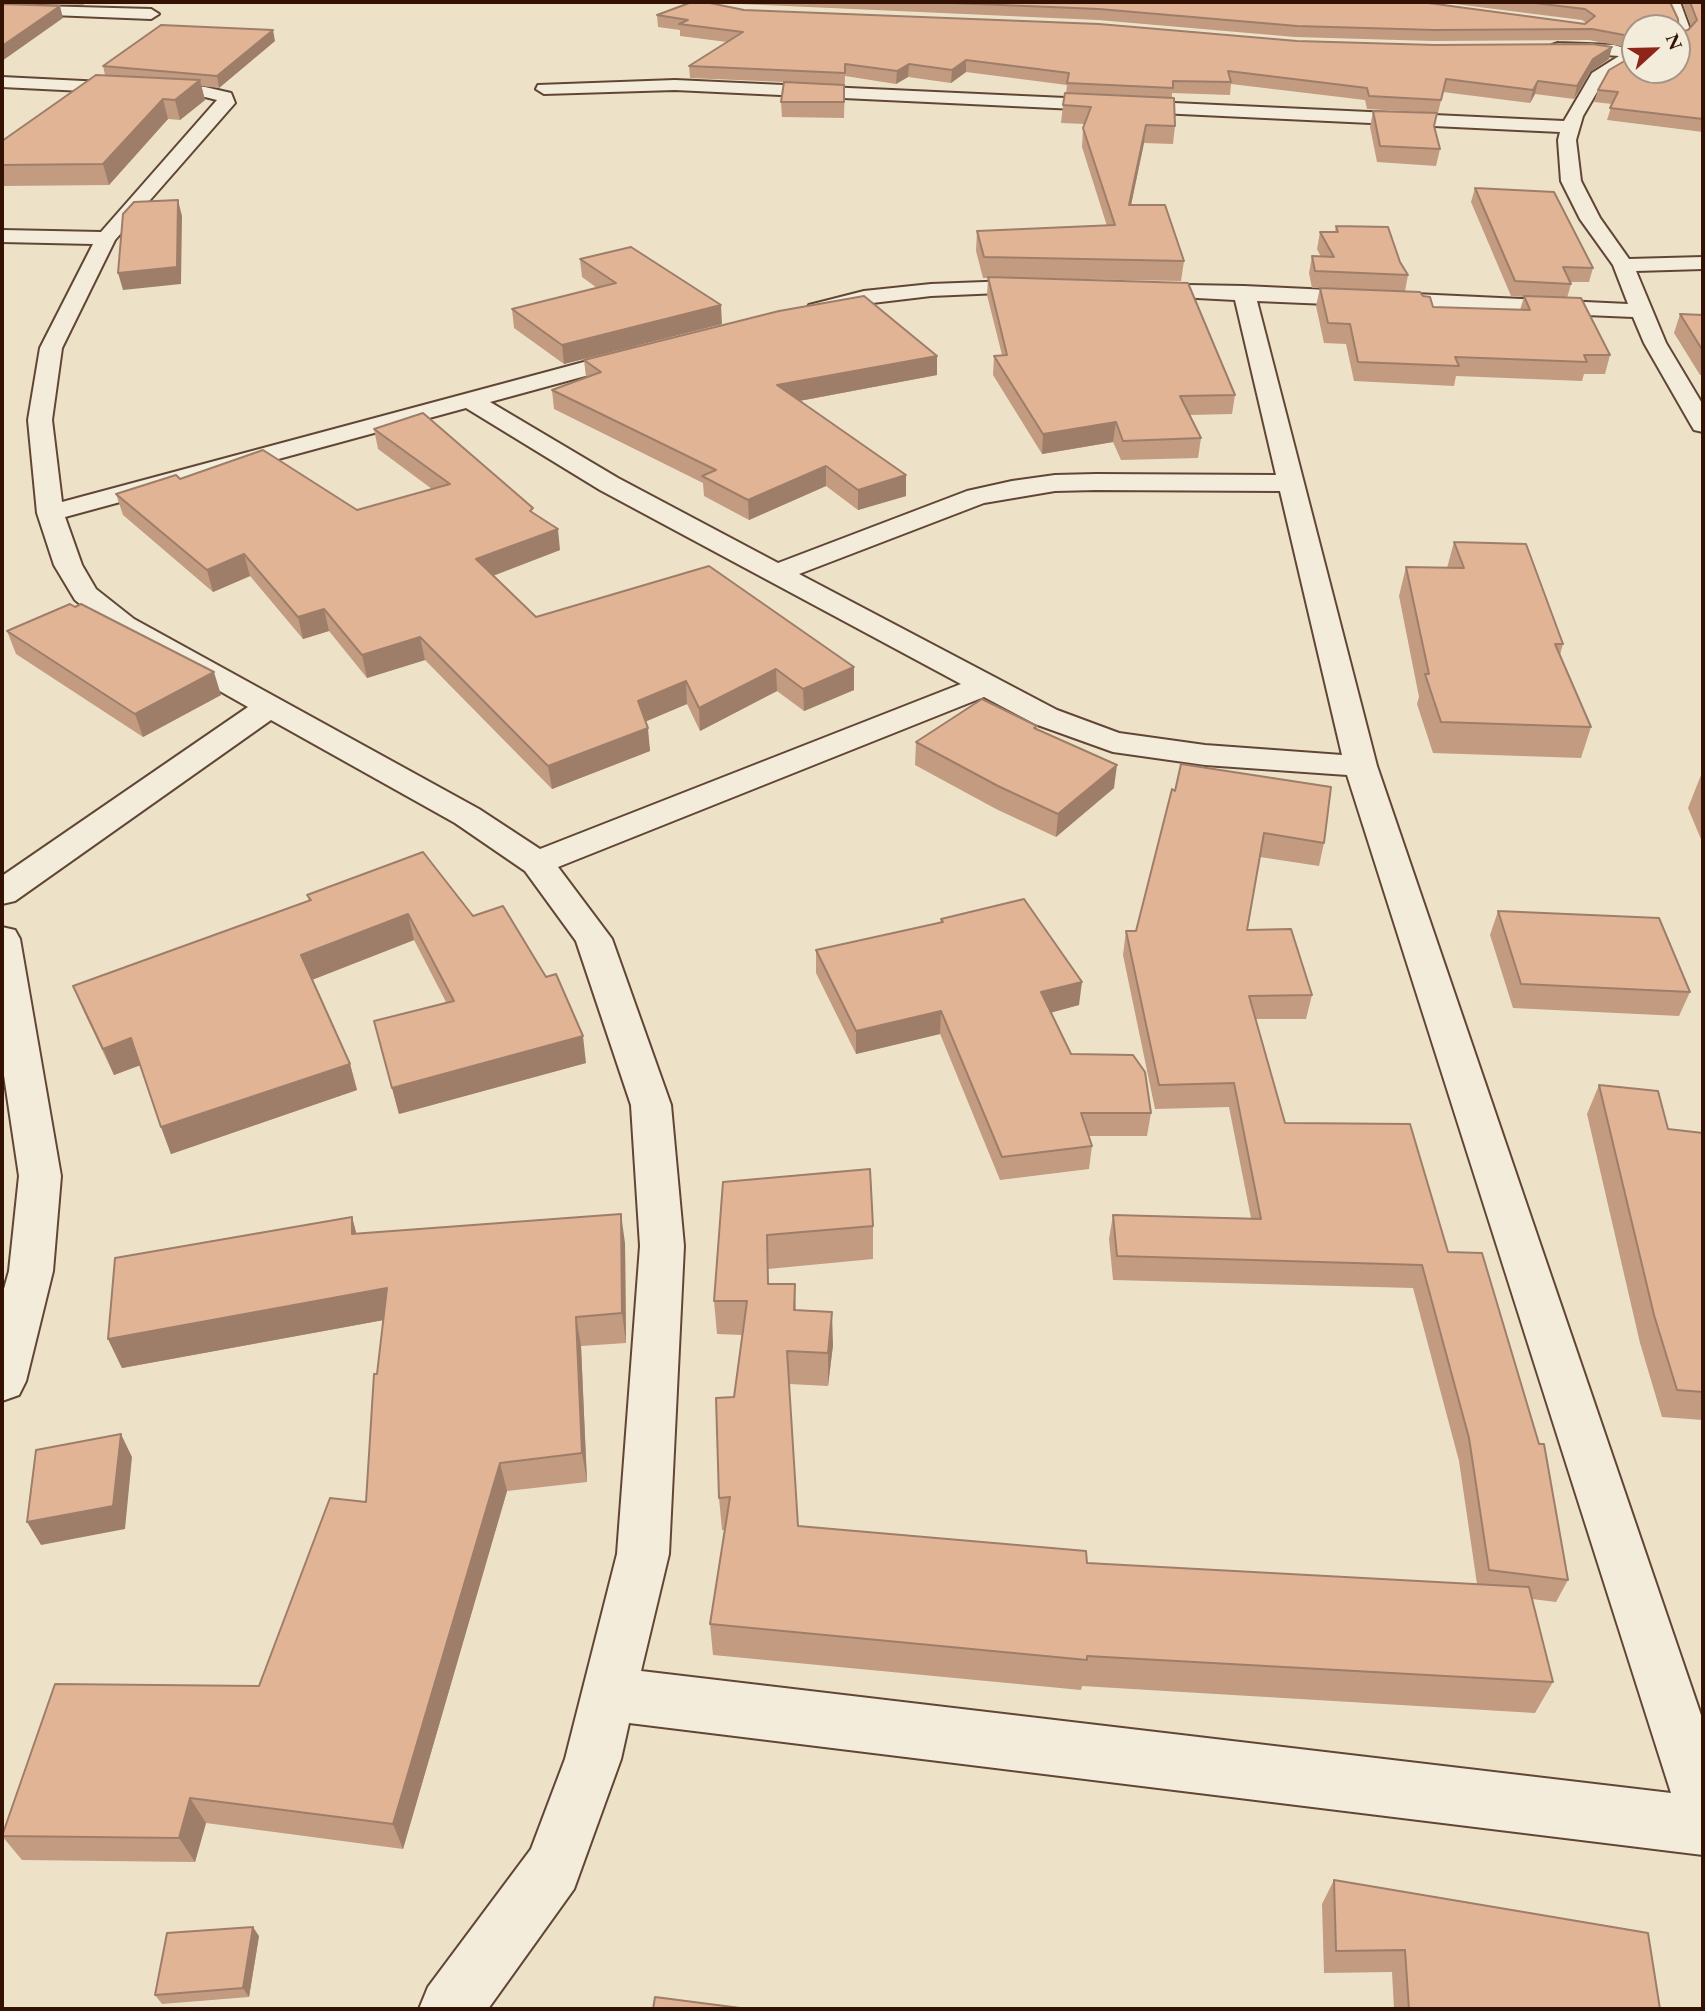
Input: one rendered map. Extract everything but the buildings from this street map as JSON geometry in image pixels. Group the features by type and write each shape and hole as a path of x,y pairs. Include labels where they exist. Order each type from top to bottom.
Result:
{"street":[{"path":"2,9 151,14"},
{"path":"1537,48 1589,48 1621,54"},
{"path":"1621,61 1598,77 1574,116 1567,140 1571,181 1590,219 1623,265 1655,343 1703,425"},
{"path":"2,82 177,90 216,94 225,97 226,103 106,238 51,348 40,420 50,513 68,565 85,594 124,625 467,816 537,863 594,939 651,1105 662,1246 643,1554 593,1759 553,1868 450,2009"},
{"path":"544,89 674,85 1571,127"},
{"path":"2,236 106,238"},
{"path":"1623,265 1703,263"},
{"path":"799,314 864,298 931,290 1000,285 1064,286"},
{"path":"1119,288 1642,311"},
{"path":"1244,293 1361,766 1703,1804"},
{"path":"50,513 656,350"},
{"path":"468,399 609,484 779,572 1046,717 1113,742 1205,755 1361,766"},
{"path":"779,572 976,497 1012,489 1096,482 1291,483"},
{"path":"537,863 986,685"},
{"path":"2,893 270,706"},
{"path":"2,939 40,1176 32,1271 2,1381"},
{"path":"609,1694 1703,1825"}]}
